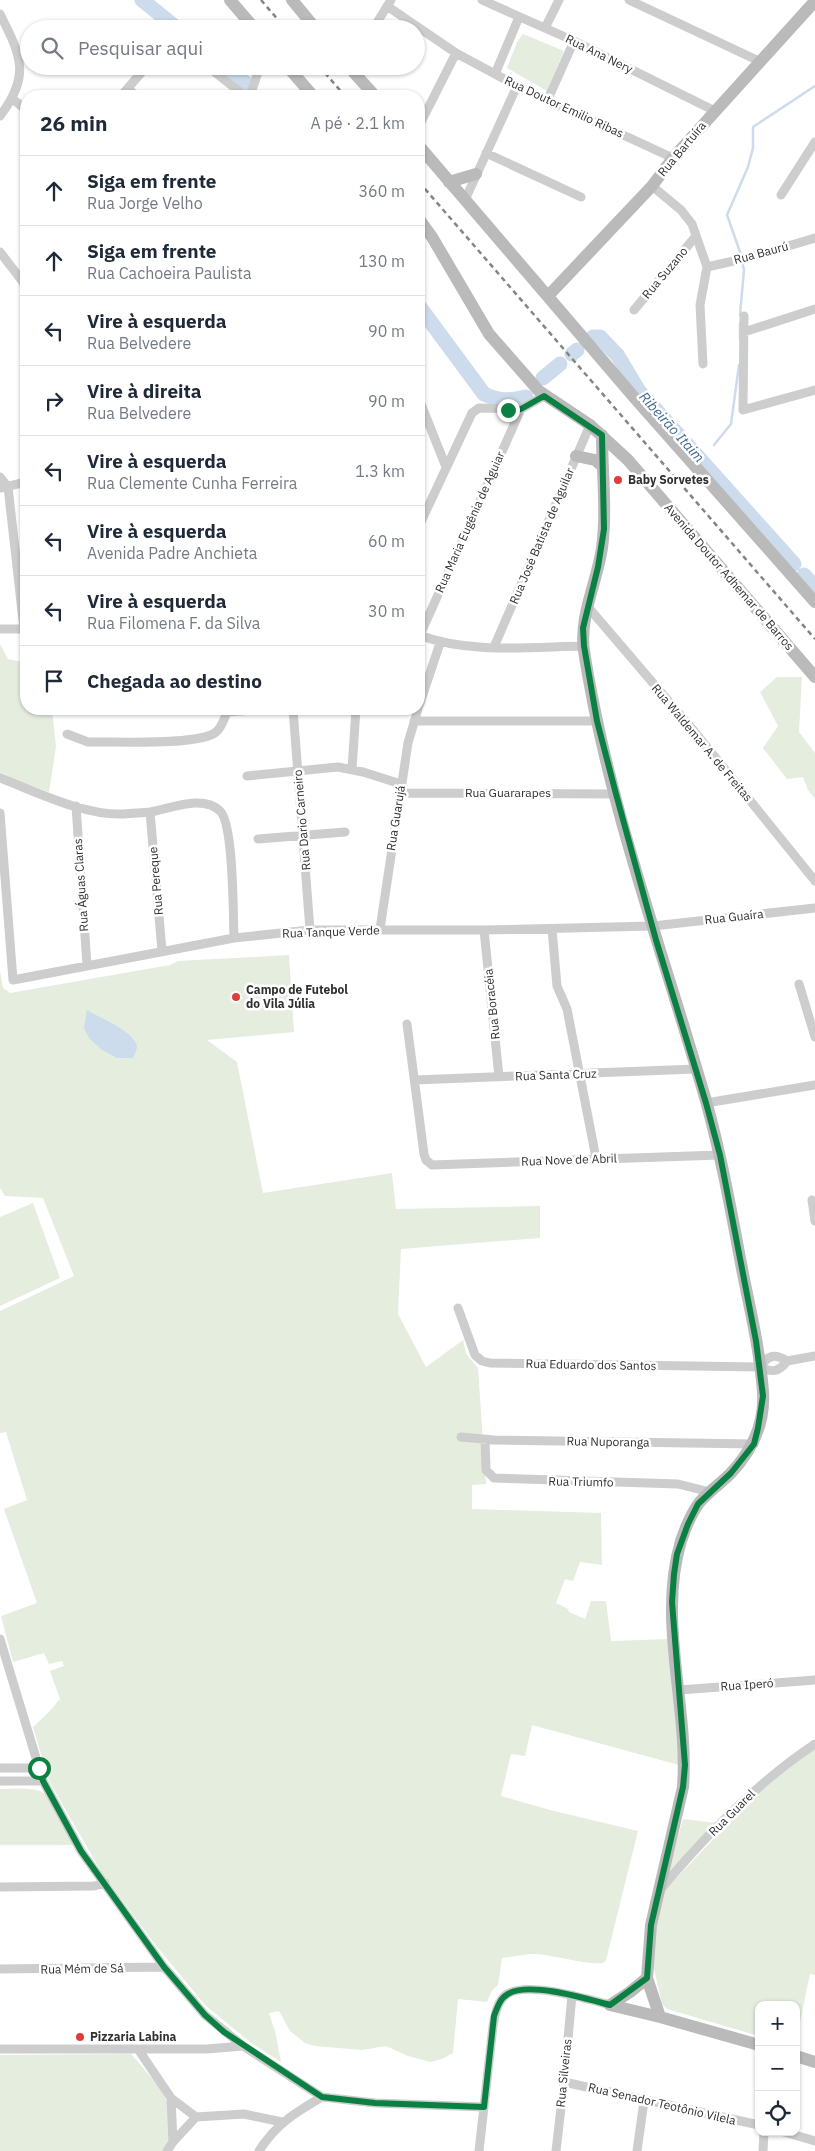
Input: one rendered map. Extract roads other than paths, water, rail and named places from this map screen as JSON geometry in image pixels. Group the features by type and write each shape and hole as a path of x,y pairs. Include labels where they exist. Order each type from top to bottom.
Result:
{"street":[{"path":"230,0 247,20"},
{"path":"292,0 309,20"},
{"name":"Rua Ana Nery","path":"482,0 574,41 715,111"},
{"path":"545,28 559,0"},
{"path":"629,0 760,61"},
{"name":"Rua Bartuíra","path":"548,296 652,186 673,158 815,1"},
{"path":"379,20 389,3"},
{"name":"Rua Doutor Emilio Ribas","path":"389,3 412,20"},
{"path":"0,14 15,44 19,60 18,87 13,99 0,115"},
{"path":"495,74 519,17"},
{"name":"Rua Doutor Emilio Ribas","path":"425,30 456,53 517,86 673,158"},
{"path":"548,99 574,41"},
{"path":"425,114 456,53"},
{"path":"128,89 140,75"},
{"path":"218,75 237,90"},
{"path":"252,90 257,75"},
{"path":"295,75 308,90"},
{"path":"356,75 370,90"},
{"path":"465,200 517,86"},
{"path":"13,99 20,105"},
{"path":"780,195 815,142"},
{"path":"425,153 815,602"},
{"path":"486,153 581,197"},
{"path":"449,182 476,174"},
{"path":"652,186 681,210 692,224 707,266 700,304 703,364"},
{"name":"Avenida Doutor Adhemar de Barros","path":"425,227 489,334 541,394 590,425 628,460 815,677"},
{"name":"Rua Suzano","path":"634,310 696,236"},
{"name":"Rua Baurú","path":"707,266 751,257 815,238"},
{"path":"0,252 20,278"},
{"path":"744,332 815,309"},
{"path":"744,316 743,410 815,390"},
{"path":"425,513 472,413 476,409 521,409 541,394"},
{"name":"Rua Maria Eugênia de Aguiar","path":"425,622 521,409"},
{"path":"425,414 446,467"},
{"name":"Rua José Batista de Aguilar","path":"494,647 590,425"},
{"path":"602,435 603,537 598,567 583,628 584,646 597,721 616,794 720,1155 760,1366 763,1396 754,1444 731,1473 698,1504 677,1554 674,1574 674,1638 685,1765 683,1787 651,1925 647,1978 660,2017"},
{"path":"576,456 595,460 602,466"},
{"path":"0,477 4,488 20,595"},
{"path":"4,488 20,484"},
{"name":"Rua Waldemar A. de Freitas","path":"588,607 694,731 815,881"},
{"path":"0,629 20,629"},
{"path":"425,637 440,642 494,647 584,646"},
{"name":"Rua Guarujá","path":"425,687 440,642"},
{"path":"67,734 88,742 191,740 215,733 225,715"},
{"name":"Rua Dario Carneiro","path":"293,715 310,930"},
{"path":"247,776 298,770 352,768 356,715"},
{"name":"Rua Guarujá","path":"380,930 400,789 416,715"},
{"path":"414,721 597,721"},
{"name":"Rua Guararapes","path":"352,768 400,789 616,794"},
{"path":"0,778 76,806 108,814 150,812 194,804 214,806 222,812 229,837 234,938"},
{"name":"Rua Águas Claras","path":"76,806 87,965"},
{"name":"Rua Pereque","path":"150,812 162,951"},
{"name":"Rua Tanque Verde","path":"0,813 13,980 234,938 310,930 484,930 653,926"},
{"path":"258,839 345,832"},
{"name":"Rua Guaíra","path":"653,926 815,908"},
{"path":"552,929 557,986 567,1010 596,1158"},
{"name":"Rua Boracéia","path":"484,930 499,1077"},
{"path":"799,984 815,1037"},
{"path":"406,1024 415,1080"},
{"name":"Rua Santa Cruz","path":"415,1080 696,1069"},
{"name":"Rua Nove de Abril","path":"415,1080 424,1154 426,1160 432,1165 720,1155"},
{"path":"706,1103 815,1085"},
{"path":"812,1200 815,1221"},
{"name":"Rua Eduardo dos Santos","path":"458,1308 475,1355 485,1362 760,1366 768,1371 775,1371 781,1369 786,1361"},
{"path":"760,1366 766,1358 773,1356 779,1356 786,1361 815,1356"},
{"name":"Rua Nuporanga","path":"461,1438 754,1444"},
{"name":"Rua Triumfo","path":"486,1440 485,1468 487,1473 494,1478 678,1484 710,1492"},
{"path":"0,1639 43,1781 81,1851 164,1967 205,2015 243,2046 322,2097 375,2103 484,2107"},
{"name":"Rua Iperó","path":"679,1690 815,1680"},
{"name":"Rua Guarel","path":"658,1892 763,1783 815,1744"},
{"path":"0,1768 39,1768"},
{"path":"0,1781 43,1781"},
{"path":"0,1887 94,1886 105,1883"},
{"name":"Rua Mém de Sá","path":"0,1969 164,1967"},
{"path":"610,2005 647,1978"},
{"path":"479,2151 493,2026 498,2006 507,1994 522,1990 572,1995 755,2044"},
{"name":"Rua Silveiras","path":"556,2151 572,1995"},
{"path":"0,2049 206,2049 243,2046"},
{"path":"138,2049 172,2098 196,2118"},
{"path":"800,2057 815,2062"},
{"name":"Rua Senador Teotônio Vilela","path":"564,2082 755,2124"},
{"path":"259,2151 272,2132 282,2122 322,2097"},
{"path":"172,2098 173,2142"},
{"path":"637,2151 644,2101"},
{"path":"168,2151 173,2142 196,2118 244,2114 282,2122"},
{"path":"763,2151 764,2136"},
{"path":"798,2136 815,2141"}],"water":[{"path":"87,1010 124,1031 135,1041 137,1047 133,1058 117,1058 102,1050 89,1038 84,1028"}],"waterway":[{"name":"Ribeirão Itaim","path":"142,0 167,20"},
{"name":"Ribeirão Itaim","path":"236,75 248,85"},
{"path":"740,315 744,270 727,215 748,167 753,148 753,127 815,86"},
{"name":"Ribeirão Itaim","path":"425,314 484,394 504,400 526,397"},
{"path":"740,323 740,340"},
{"name":"Ribeirão Itaim","path":"593,337 600,337 618,356 639,391 794,564"},
{"name":"Ribeirão Itaim","path":"572,354 577,350"},
{"name":"Ribeirão Itaim","path":"543,378 560,364"},
{"path":"714,445 731,424 739,365"},
{"name":"Ribeirão Itaim","path":"804,575 815,587"}],"railway":[{"path":"261,0 278,20"},
{"path":"327,75 340,90"},
{"path":"425,189 815,639"}],"place":[{"name":"Baby Sorvetes","path":"618,480"},
{"name":"Campo de Futebol do Vila Júlia","path":"236,997"},
{"name":"Pizzaria Labina","path":"80,2037"}]}
